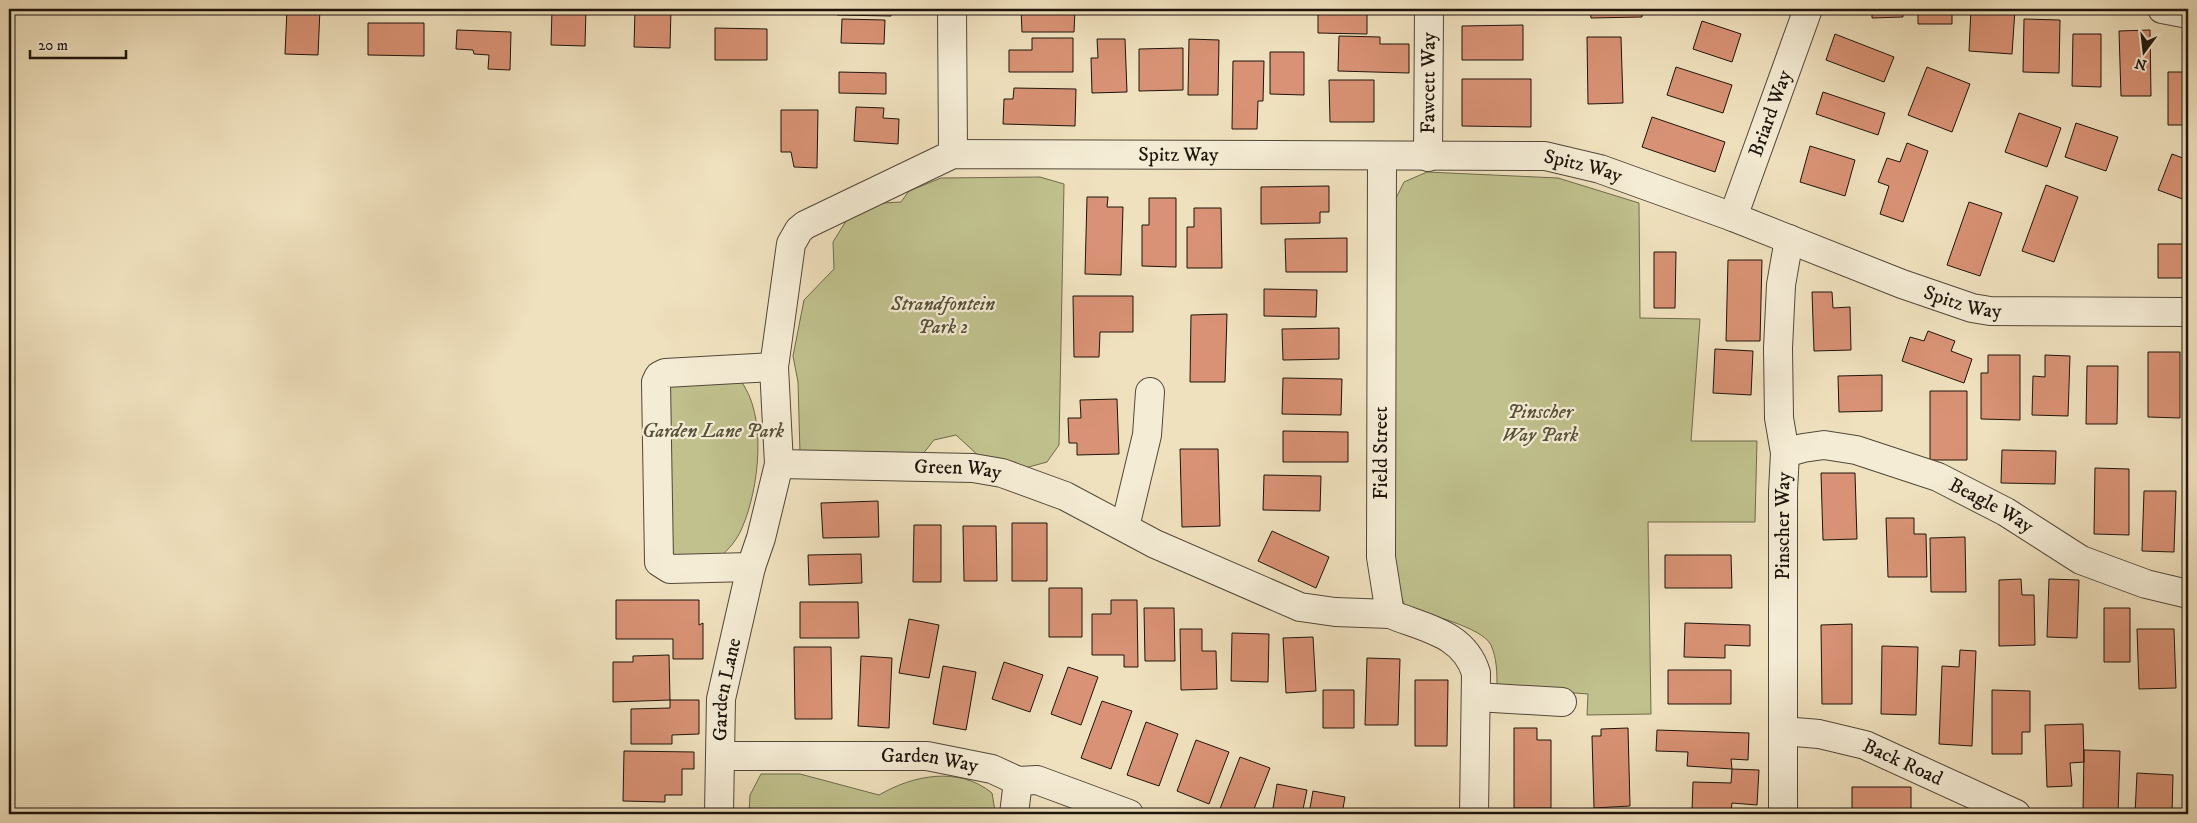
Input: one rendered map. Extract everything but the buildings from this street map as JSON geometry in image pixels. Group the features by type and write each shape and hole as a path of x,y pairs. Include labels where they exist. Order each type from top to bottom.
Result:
{"street":[{"path":"952,9 953,154"},
{"name":"Fawcett Way","path":"1428,156 1429,9"},
{"name":"Briard Way","path":"1733,217 1808,9"},
{"path":"2162,9 2188,14"},
{"name":"Spitz Way","path":"788,252 794,237 805,225 953,154 1545,156 1570,160 1600,169 1733,217 1902,284 1972,308 1990,311 2188,312"},
{"name":"Field Street","path":"1382,156 1381,557 1390,614"},
{"name":"Pinscher Way","path":"1783,814 1783,491 1786,453 1779,418 1778,348 1781,285 1788,239"},
{"name":"Garden Lane","path":"720,814 721,699 751,567 761,538 779,464 774,367 788,252"},
{"path":"751,567 670,569 659,562 656,382 659,376 665,373 774,367"},
{"path":"1125,527 1147,435 1150,392"},
{"name":"Beagle Way","path":"1786,453 1824,445 1856,450 1938,477 2006,512 2081,560 2146,584 2188,594"},
{"name":"Green Way","path":"779,464 973,468 1002,474 1065,496 1154,544 1300,607 1335,612 1390,614"},
{"path":"1390,614 1439,633 1456,642 1472,659 1476,673 1474,814"},
{"path":"1476,697 1562,702"},
{"name":"Back Road","path":"1784,732 1819,734 1865,745 2016,814"},
{"name":"Garden Way","path":"720,756 927,756 992,769 1018,781 1038,780 1130,814"},
{"path":"1014,814 1018,781"}],"green space":[{"name":"Pinscher Way Park","path":"1427,172 1558,178 1639,203 1640,318 1700,319 1691,441 1757,441 1755,522 1648,522 1651,714 1587,715 1588,694 1497,687 1497,671 1494,656 1491,645 1486,638 1465,627 1406,607 1394,584 1391,208 1404,182"},
{"name":"Strandfontein Park 2","path":"1040,177 1064,184 1059,445 1047,462 1025,468 981,458 956,435 934,440 922,455 800,453 798,382 793,356 804,300 834,269 833,242 851,213 883,203 901,202 909,191 941,178"},
{"name":"Garden Lane Park","path":"740,380 749,395 755,412 757,432 756,473 748,512 738,536 719,558 675,559 669,554 668,389 670,382"},
{"path":"761,774 800,774 879,795 906,782 921,778 951,776 965,779 992,793 995,811 994,814 749,814 750,795"}]}
